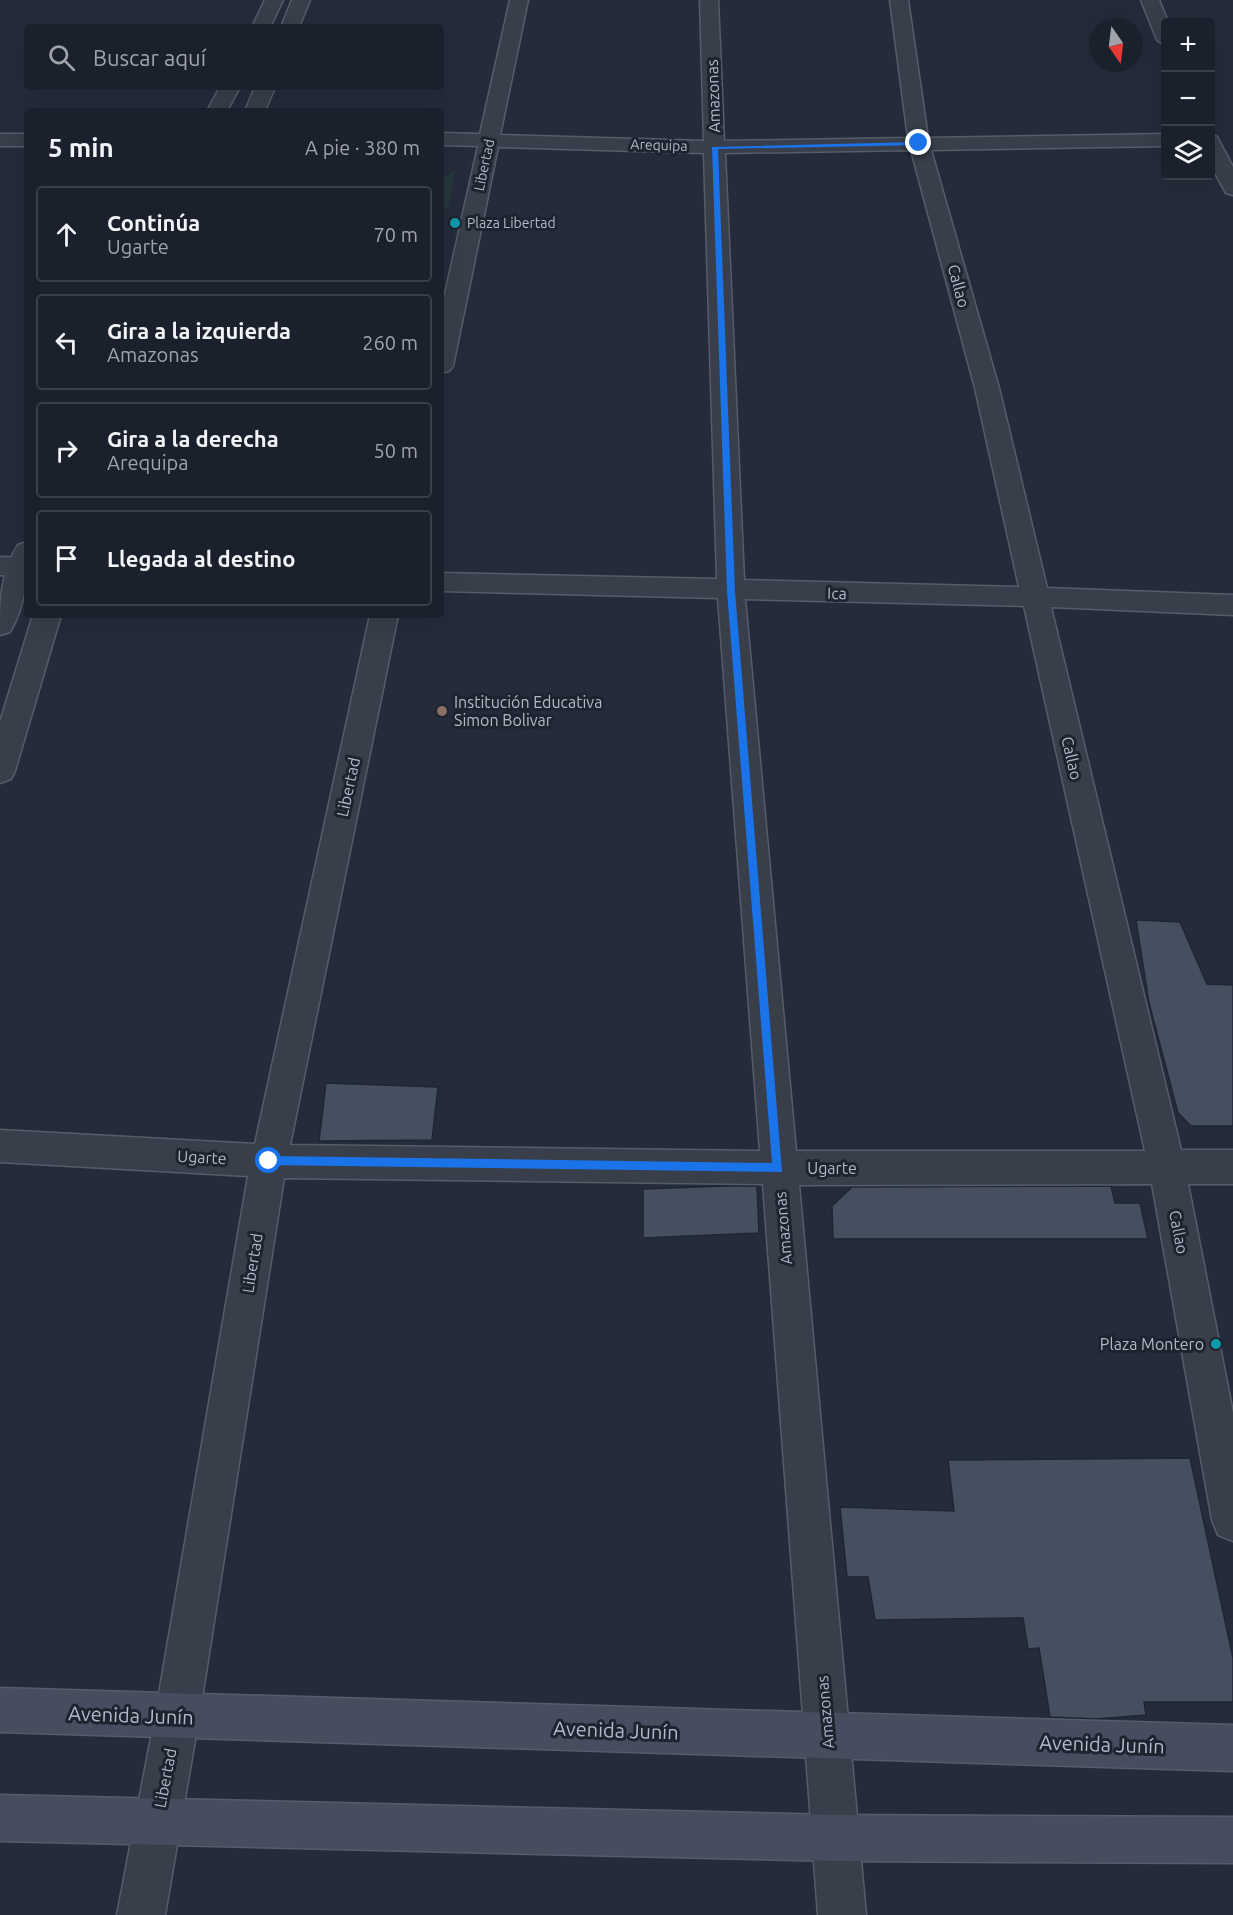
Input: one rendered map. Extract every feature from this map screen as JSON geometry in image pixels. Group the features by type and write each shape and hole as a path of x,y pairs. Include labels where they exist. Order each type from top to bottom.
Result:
{"main road":[{"name":"Avenida Junín","path":"0,1710 1233,1748"},
{"path":"0,1818 836,1838 1233,1840"}],"street":[{"path":"262,24 274,0"},
{"path":"291,24 301,0"},
{"name":"Libertad","path":"444,340 448,305 490,140 519,0"},
{"name":"Amazonas","path":"709,0 731,591 842,1915"},
{"name":"Callao","path":"899,0 919,143 987,388 1167,1167 1233,1520"},
{"path":"1149,0 1161,28"},
{"path":"219,108 228,90"},
{"path":"256,108 264,90"},
{"name":"Arequipa","path":"444,139 715,147 1161,141"},
{"path":"0,140 24,140"},
{"path":"1215,141 1233,140"},
{"path":"1215,151 1233,189"},
{"path":"0,625 18,563"},
{"name":"Ica","path":"444,582 1035,597 1233,605"},
{"path":"0,771 46,618"},
{"name":"Libertad","path":"141,1915 177,1717 269,1161 383,618"},
{"name":"Ugarte","path":"0,1146 269,1161 778,1168 1233,1167"}],"shaded area":[{"path":"455,171 449,209 444,209 444,176"}],"building":[{"path":"1136,920 1180,922 1207,984 1233,985 1233,1126 1191,1126 1178,1113 1149,1003"},
{"path":"326,1083 438,1087 432,1140 319,1141"},
{"path":"757,1186 759,1233 643,1238 643,1189"},
{"path":"1111,1186 1115,1203 1140,1203 1148,1239 833,1239 832,1206 852,1187"},
{"path":"1190,1458 1233,1658 1233,1702 1144,1702 1146,1715 1096,1719 1050,1717 1039,1648 1028,1649 1023,1618 875,1620 868,1577 847,1577 840,1507 954,1511 948,1460"}],"place":[{"name":"Plaza Libertad","path":"455,223"},
{"name":"Institución Educativa Simon Bolivar","path":"442,711"},
{"name":"Plaza Montero","path":"1216,1344"}],"route":[{"path":"269,1161 778,1168 731,591 715,147 919,143"}]}
